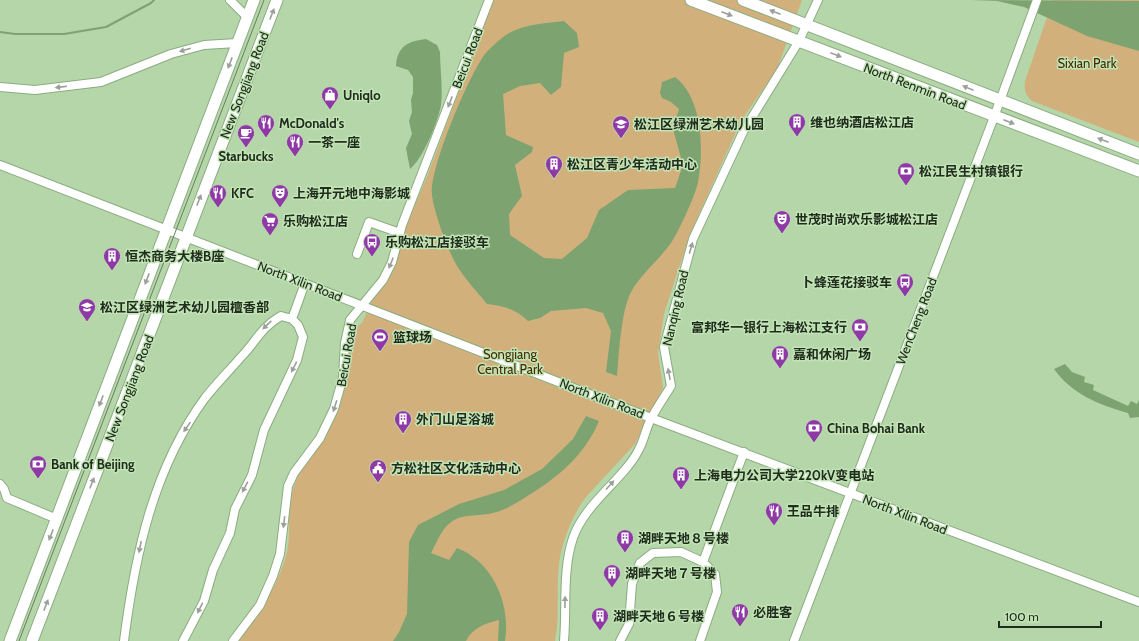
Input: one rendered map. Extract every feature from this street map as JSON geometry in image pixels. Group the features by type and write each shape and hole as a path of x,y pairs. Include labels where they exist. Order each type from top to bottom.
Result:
{"main road":[{"name":"New Songjiang Road","path":"10,641 254,0"},
{"name":"New Songjiang Road","path":"32,641 123,406 185,237 277,0"},
{"name":"North Renmin Road","path":"691,0 994,117 1139,171"},
{"name":"North Renmin Road","path":"743,0 999,101 1139,154"}],"street":[{"path":"230,0 247,17"},
{"name":"Beicui Road","path":"232,641 260,605 273,576 280,554 288,486 294,473 320,438 334,409 343,378 345,343 350,320 383,280 392,262 400,233 489,0"},
{"name":"Nanqing Road","path":"564,641 568,559 573,537 593,505 627,467 641,447 652,418 671,386 664,347 693,239 742,132 799,41 808,25 818,0"},
{"name":"WenCheng Road","path":"794,641 994,117 1037,0"},
{"path":"0,88 35,90 101,82 171,54 204,45 237,43"},
{"name":"North Xilin Road","path":"0,165 652,418 1139,602"},
{"path":"358,254 369,222 400,233"},
{"path":"292,319 305,283"},
{"path":"124,641 128,609 142,534 156,490 172,452 205,398 248,350 269,322 281,316 292,319 298,325 302,337 298,360 264,430 252,475 235,509 230,533 213,570 204,600 184,641"},
{"path":"703,562 744,452"},
{"path":"0,484 4,489 3,499 57,519"},
{"path":"620,641 629,624 632,584 640,563 653,553 667,552 681,552 703,562 715,574 717,592 700,641"}],"green space":[{"name":"Songjiang Central Park","path":"493,0 802,0 777,69 741,121 690,234 664,314 658,353 663,388 635,444 585,498 568,530 562,547 559,564 555,641 239,641 253,622 278,579 288,548 290,506 293,490 307,460 332,424 341,404 352,330 362,323 377,291 393,269 406,225 427,177"},
{"name":"Sixian Park","path":"1053,0 1139,0 1139,142 1032,101 1026,94 1025,81"}],"shaded area":[{"path":"971,0 1139,1 1139,51 1087,36 1024,7 997,1"},
{"path":"564,21 577,33 579,47 564,53 561,87 551,95 540,83 520,86 503,94 506,135 533,147 532,152 515,165 522,196 509,214 510,235 544,258 562,259 587,238 599,210 628,190 675,188 683,165 673,129 679,109 671,102 662,98 660,93 662,82 675,77 684,86 696,111 699,126 701,155 697,188 671,243 635,285 631,292 623,321 617,376 606,372 611,331 603,313 586,308 551,311 540,318 528,321 509,309 487,304 465,278 455,262 447,244 433,203 433,182 443,144 460,101 485,54 501,39 517,29 537,24"},
{"path":"426,39 437,45 440,52 442,99 437,120 425,149 410,169 406,148 412,134 409,121 412,112 411,100 413,93 413,77 408,70 396,66 401,49 414,41"},
{"path":"1065,364 1072,372 1085,377 1084,382 1094,385 1093,390 1128,406 1131,401 1137,404 1139,400 1139,417 1130,418 1128,413 1097,402 1078,392 1061,378 1054,369"},
{"path":"586,416 599,421 587,444 561,472 540,488 507,508 498,512 463,517 454,520 443,531 431,553 449,560 457,548 470,554 481,563 497,586 502,599 506,627 505,641 498,641 499,620 476,629 466,641 393,641 407,614 409,542 418,525 459,504 504,490 542,469 573,439"}],"waterway":[{"path":"0,32 15,34 64,34 106,27 154,0"}],"tram line":[{"path":"19,641 264,0"}],"place":[{"name":"Uniqlo","path":"330,110"},
{"name":"维也纳酒店松江店","path":"797,137"},
{"name":"McDonald's","path":"266,138"},
{"name":"松江区绿洲艺术幼儿园","path":"621,139"},
{"name":"Starbucks","path":"246,148"},
{"name":"一茶一座","path":"295,157"},
{"name":"松江区青少年活动中心","path":"554,179"},
{"name":"松江民生村镇银行","path":"906,186"},
{"name":"KFC","path":"218,208"},
{"name":"上海开元地中海影城","path":"280,208"},
{"name":"世茂时尚欢乐影城松江店","path":"782,234"},
{"name":"乐购松江店","path":"270,236"},
{"name":"乐购松江店接驳车","path":"372,257"},
{"name":"恒杰商务大楼B座","path":"112,271"},
{"name":"卜蜂莲花接驳车","path":"905,297"},
{"name":"松江区绿洲艺术幼儿园檀香部","path":"87,322"},
{"name":"富邦华一银行上海松江支行","path":"860,342"},
{"name":"篮球场","path":"380,352"},
{"name":"嘉和休闲广场","path":"780,369"},
{"name":"外门山足浴城","path":"403,434"},
{"name":"China Bohai Bank","path":"814,443"},
{"name":"Bank of Beijing","path":"38,479"},
{"name":"方松社区文化活动中心","path":"378,483"},
{"name":"上海电力公司大学220kV变电站","path":"681,490"},
{"name":"王品牛排","path":"774,526"},
{"name":"湖畔天地８号楼","path":"625,553"},
{"name":"湖畔天地７号楼","path":"612,588"},
{"name":"必胜客","path":"740,627"},
{"name":"湖畔天地６号楼","path":"600,631"}]}
